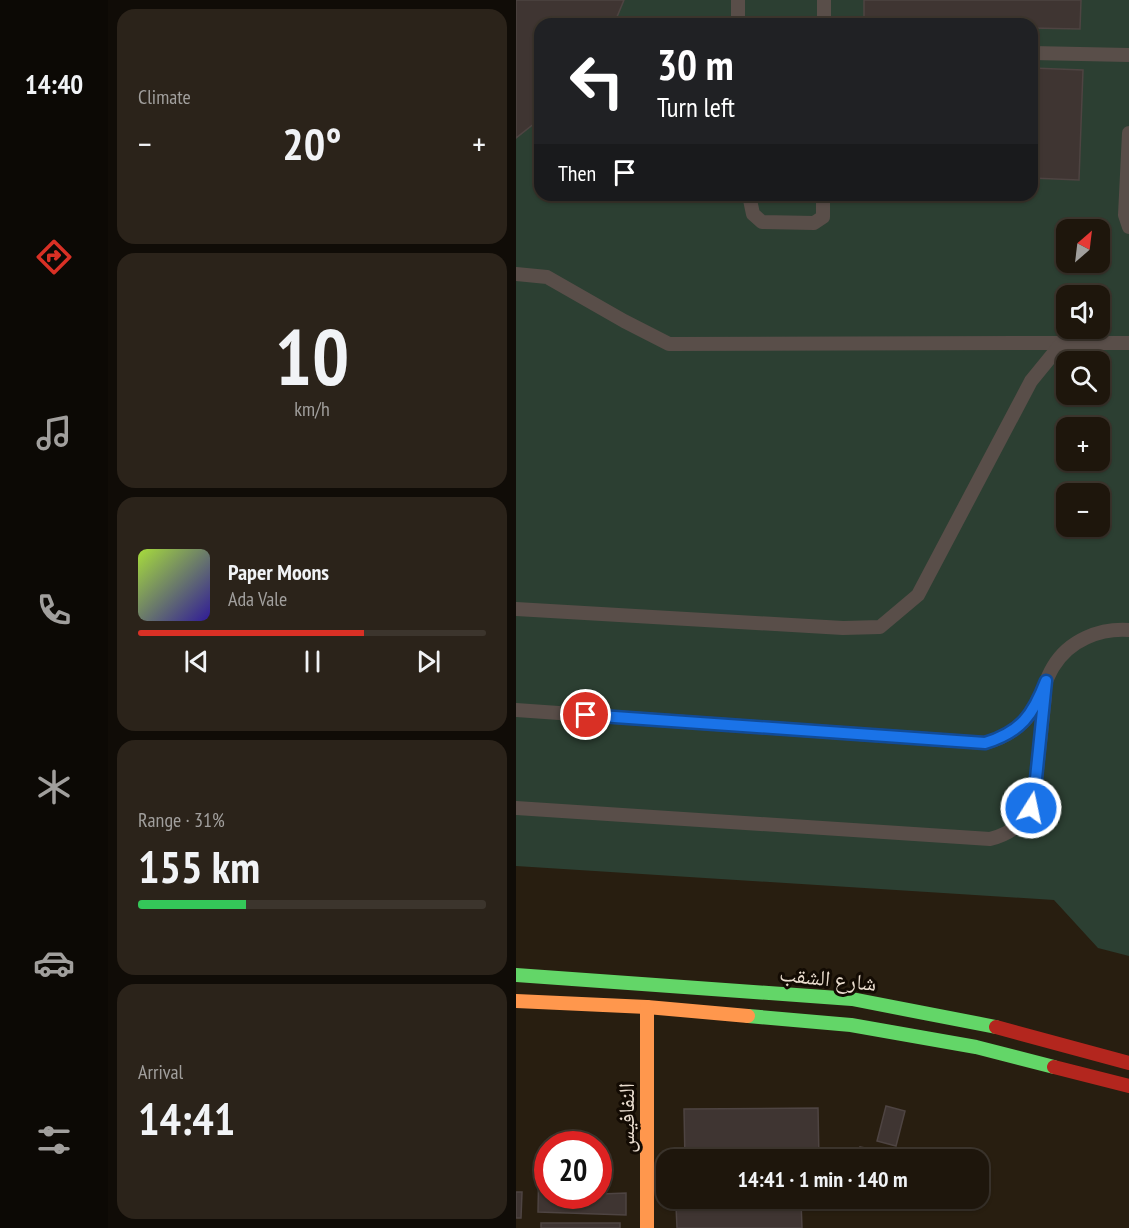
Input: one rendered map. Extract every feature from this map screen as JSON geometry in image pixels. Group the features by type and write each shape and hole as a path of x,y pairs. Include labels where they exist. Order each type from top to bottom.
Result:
{"street":[{"name":"شارع الشقب","path":"516,975 852,999 980,1023 1129,1063"},
{"name":"شارع الشقب","path":"516,1001 647,1007 851,1025 976,1047 1129,1086"},
{"name":"النفافيس","path":"647,1007 647,1228"}],"lane":[{"path":"738,0 738,18"},
{"path":"824,0 824,18"},
{"path":"1038,53 1129,55"},
{"path":"1129,133 1125,215 1129,226"},
{"path":"750,201 753,214 762,222 814,223 823,217 823,201"},
{"path":"516,274 547,277 669,344 1129,343"},
{"path":"516,609 843,628 880,627 918,594 1031,381 1062,343"},
{"path":"516,710 985,743 1000,739 1023,722 1038,702 1054,665 1068,650 1081,640 1096,633 1112,629 1129,630"},
{"path":"516,808 990,839 1004,835 1016,827 1031,808 1034,798 1046,681"}],"green space":[{"path":"516,0 1129,0 1129,956 1098,948 1054,900 516,866"}],"building":[{"path":"516,0 624,0 616,18 534,18 534,124 516,138"},
{"path":"864,0 1081,0 1080,29 1038,28 1038,18 864,18"},
{"path":"1038,68 1083,70 1079,180 1038,178"},
{"path":"886,1106 905,1111 896,1146 877,1141"},
{"path":"818,1108 819,1149 685,1149 684,1109"},
{"path":"516,1192 522,1192 521,1218 516,1218"},
{"path":"626,1193 626,1215 538,1212 538,1209 612,1209 612,1194"},
{"path":"676,1209 801,1209 802,1228 677,1228"},
{"path":"541,1223 620,1223 620,1228 541,1228"}],"traffic: fast":[{"path":"516,975 852,999 996,1027"},
{"path":"748,1016 851,1025 976,1047 1054,1067"}],"traffic: slow":[{"path":"516,1001 647,1007 748,1016"},
{"path":"647,1007 647,1228"}],"traffic: jam":[{"path":"996,1027 1129,1063"},
{"path":"1054,1067 1129,1086"}],"route":[{"path":"586,715 985,743 1000,739 1014,731 1032,713 1046,681 1034,798 1031,808"}]}
